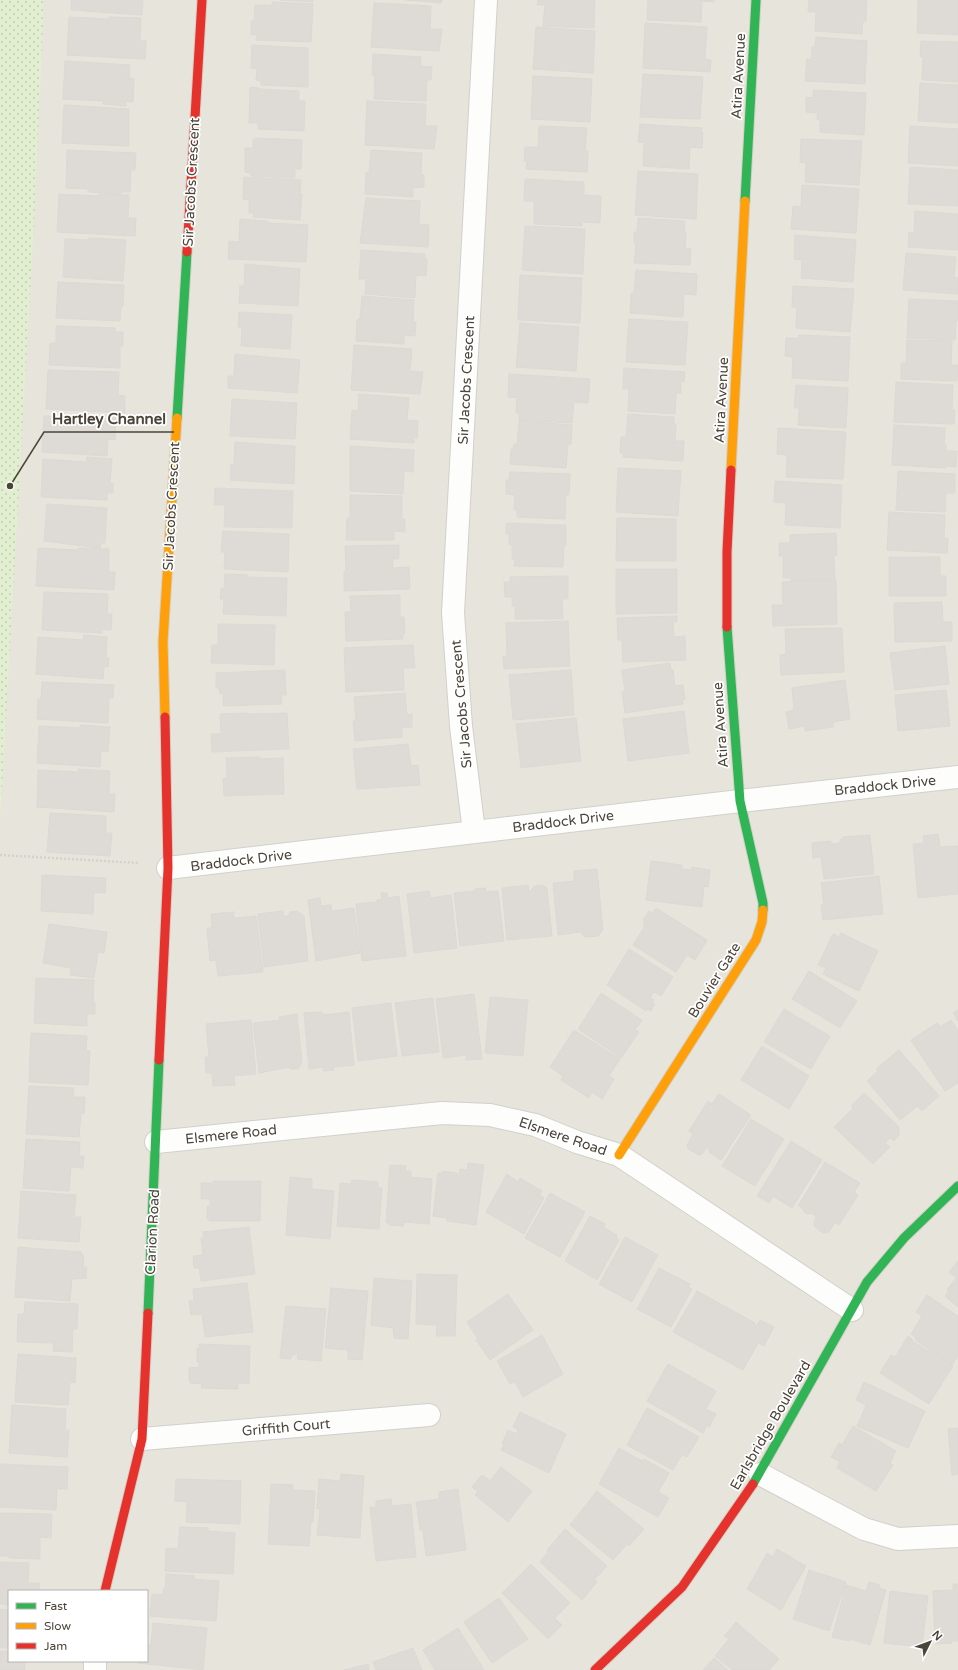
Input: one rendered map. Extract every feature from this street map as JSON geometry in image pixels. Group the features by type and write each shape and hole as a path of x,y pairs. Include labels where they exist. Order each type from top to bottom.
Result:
{"street":[{"name":"Sir Jacobs Crescent","path":"168,868 163,642 202,0"},
{"name":"Sir Jacobs Crescent","path":"474,832 461,726 453,613 486,0"},
{"name":"Atira Avenue","path":"740,801 726,617 727,552 756,0"},
{"name":"Braddock Drive","path":"168,868 958,777"},
{"name":"Bouvier Gate","path":"619,1155 756,940 762,922 763,903 740,801"},
{"name":"Clarion Road","path":"105,1590 142,1439 168,868"},
{"name":"Elsmere Road","path":"156,1142 442,1113 490,1115 536,1125 577,1142 619,1155 852,1310"},
{"name":"Earlsbridge Boulevard","path":"596,1670 682,1587 760,1474 867,1282 904,1238 958,1186"},
{"name":"Griffith Court","path":"142,1439 429,1415"},
{"path":"760,1474 864,1529 898,1539 958,1536"}],"path":[{"path":"0,855 139,863"}],"shaded area":[{"path":"0,0 958,0 958,1670 0,1670"}],"green space":[{"path":"0,0 44,0 34,224 0,821"}],"building":[{"path":"71,0 143,0 142,15 71,10"},
{"path":"280,0 313,0 313,2"},
{"path":"405,0 442,0 441,3"},
{"path":"538,0 595,0 594,28 543,26 545,5 537,5"},
{"path":"648,0 714,0 714,2 702,1 701,22 647,20"},
{"path":"809,0 867,0 866,21 863,21 862,34 815,31 816,12 808,12"},
{"path":"918,0 958,0 958,35 917,33"},
{"path":"272,2 313,4 311,42 256,40 257,35 251,35 251,21 254,21 255,5 272,5"},
{"path":"374,3 431,6 430,29 442,29 439,51 371,47"},
{"path":"69,17 109,19 109,17 141,18 140,41 146,41 145,59 67,55"},
{"path":"645,23 707,27 705,59 711,60 710,72 643,68"},
{"path":"536,27 595,31 593,73 533,69"},
{"path":"816,37 867,41 865,84 805,81 807,59 811,60 812,47 815,47"},
{"path":"921,41 958,42 958,82 922,80 923,57 920,57"},
{"path":"252,45 308,48 308,87 261,85 261,81 256,80 257,69 251,68"},
{"path":"373,54 421,57 420,66 432,67 431,80 427,80 426,101 374,99 375,75 372,75"},
{"path":"65,61 130,65 129,78 134,79 133,102 126,101 126,106 103,104 103,101 63,99"},
{"path":"643,74 703,77 700,119 640,117"},
{"path":"533,76 592,79 590,122 531,119"},
{"path":"920,83 958,85 958,123 918,121"},
{"path":"250,87 259,89 299,91 299,101 305,101 304,131 258,129 258,123 249,123"},
{"path":"813,90 866,93 864,135 820,132 820,120 817,120 817,113 806,112 806,97 813,98"},
{"path":"367,101 426,104 425,126 437,126 434,149 365,145"},
{"path":"64,105 129,109 129,146 62,143"},
{"path":"640,124 702,128 702,148 690,147 689,169 643,166 644,143 638,142"},
{"path":"539,126 587,128 585,151 588,151 587,172 526,169 527,161 524,161 525,147 538,147"},
{"path":"910,126 958,129 958,166 908,163"},
{"path":"253,139 302,140 301,169 295,169 295,178 251,176 251,173 245,172 245,148 253,148"},
{"path":"801,139 862,141 859,185 805,182 806,163 800,162"},
{"path":"67,150 136,153 135,170 131,170 130,192 121,192 121,194 88,192 88,189 66,188"},
{"path":"371,150 422,153 421,174 424,175 424,187 413,188 413,197 365,194 366,172 369,172"},
{"path":"910,167 958,170 958,206 908,204"},
{"path":"638,171 698,174 696,219 635,215"},
{"path":"244,177 301,180 300,194 302,194 300,220 253,217 254,213 249,213 249,200 243,199"},
{"path":"525,179 584,182 584,195 601,196 600,223 582,222 582,226 534,224 534,201 524,201"},
{"path":"802,185 859,189 856,233 791,229 793,206 801,207"},
{"path":"59,194 99,196 99,194 129,195 128,218 136,218 135,236 57,232"},
{"path":"366,198 420,201 419,224 429,225 428,247 360,243"},
{"path":"915,211 958,214 958,250 908,247 909,232 914,233"},
{"path":"638,218 685,221 685,248 691,249 690,265 634,263 636,243 634,243 634,232 637,232"},
{"path":"240,219 268,221 268,223 308,225 306,262 228,259 229,241 239,242"},
{"path":"525,226 585,229 583,274 522,270"},
{"path":"795,235 856,240 853,282 801,278 802,260 794,259"},
{"path":"89,238 126,240 123,281 63,277 65,239 89,240"},
{"path":"361,250 425,254 425,259 427,259 426,276 416,275 415,298 365,294 366,279 359,279"},
{"path":"906,253 956,257 954,277 958,278 958,294 903,290"},
{"path":"245,264 300,269 298,306 239,303 240,286 244,286"},
{"path":"636,270 697,274 696,295 684,294 683,317 630,313 631,293 634,293"},
{"path":"520,275 582,278 580,323 518,320"},
{"path":"58,282 124,285 123,307 121,307 120,321 56,318"},
{"path":"793,286 854,289 850,332 796,328 797,307 792,307"},
{"path":"362,296 414,300 413,322 416,322 415,336 404,335 404,344 356,341 357,320 360,319"},
{"path":"909,299 958,301 958,320 956,321 955,340 907,338"},
{"path":"239,312 292,315 290,349 241,346 242,327 238,327"},
{"path":"629,319 688,322 685,365 626,362"},
{"path":"520,323 579,327 576,371 516,367"},
{"path":"56,326 115,328 115,332 123,332 123,346 120,346 120,368 49,365 50,343 56,343"},
{"path":"799,335 850,337 848,381 792,378 793,357 785,356 786,338 799,338"},
{"path":"907,340 952,341 951,365 958,365 957,381 901,379 901,363 906,363"},
{"path":"354,345 412,349 410,371 423,372 420,394 351,390"},
{"path":"235,354 300,360 297,393 228,388 228,376 234,376"},
{"path":"624,368 685,372 684,382 681,381 681,393 676,393 675,414 628,411 629,389 623,389"},
{"path":"48,370 119,372 118,395 125,396 125,413 46,409"},
{"path":"509,374 590,379 588,403 574,402 572,423 519,420 519,414 516,413 517,399 520,400 520,398 508,397"},
{"path":"896,382 953,385 952,410 955,410 954,424 894,422"},
{"path":"796,385 848,388 846,428 798,425 799,408 794,408"},
{"path":"359,394 409,398 407,420 418,421 417,438 414,438 414,443 350,439 352,410 358,411"},
{"path":"232,399 297,403 295,439 230,436"},
{"path":"628,414 674,417 674,424 676,424 675,441 684,441 683,461 623,457 623,453 620,453 621,437 626,437"},
{"path":"85,415 116,416 115,440 108,439 107,456 42,452 44,416 85,418"},
{"path":"519,421 572,425 571,444 568,444 566,468 510,464 511,449 513,449 514,444 517,444"},
{"path":"894,425 945,428 944,444 946,444 946,451 957,451 956,467 946,466 946,468 892,465"},
{"path":"778,428 846,432 843,479 786,477 787,455 777,454"},
{"path":"235,442 295,446 294,484 230,480 231,464 234,465"},
{"path":"350,446 414,450 413,472 404,471 403,494 350,491"},
{"path":"87,457 112,459 110,483 113,483 113,493 107,493 107,500 41,497 43,459 86,462"},
{"path":"618,468 681,471 678,516 616,512"},
{"path":"898,471 955,474 955,493 946,493 945,512 896,510"},
{"path":"510,472 570,474 569,495 566,495 565,519 517,517 517,510 514,510 515,495 506,494 506,480 509,480"},
{"path":"775,481 842,485 840,528 785,525 786,503 774,502"},
{"path":"215,488 293,491 292,528 224,527 225,505 214,505"},
{"path":"350,495 402,496 402,519 405,519 405,532 394,531 394,540 346,540 347,518 350,518"},
{"path":"47,504 107,508 105,543 101,543 100,548 44,541"},
{"path":"889,512 945,515 944,538 948,538 947,553 887,550"},
{"path":"617,518 676,519 676,561 616,561"},
{"path":"506,523 566,525 566,545 564,545 563,567 514,566 515,559 512,559 512,545 509,545 509,534 506,534"},
{"path":"223,531 289,534 288,572 224,569 225,552 221,552"},
{"path":"836,533 837,555 834,555 835,579 791,581 791,578 783,578 783,556 779,556 779,543 790,543 790,535"},
{"path":"399,545 399,559 393,559 393,568 409,567 410,589 344,591 344,571 346,571 345,546"},
{"path":"38,548 78,550 78,548 109,549 109,572 115,572 114,590 36,586"},
{"path":"889,557 940,557 940,576 946,576 946,596 889,596"},
{"path":"616,569 677,569 677,613 616,614"},
{"path":"225,574 248,575 248,577 287,578 286,616 223,614 224,599 220,599 221,588 224,589"},
{"path":"568,576 568,599 562,599 563,619 515,619 515,606 512,606 512,597 505,597 504,582 510,582 510,577"},
{"path":"836,580 837,624 773,626 772,605 783,605 782,582"},
{"path":"44,592 108,594 107,614 112,614 111,630 102,630 102,633 42,630"},
{"path":"400,595 400,617 404,617 405,633 403,634 403,639 346,641 345,612 351,612 350,596"},
{"path":"942,602 943,622 952,622 952,641 895,642 894,603"},
{"path":"677,616 677,622 673,622 674,637 685,636 686,660 623,662 622,640 618,640 617,618"},
{"path":"568,621 570,666 504,669 503,656 507,656 506,623"},
{"path":"218,624 275,625 274,665 211,663 212,645 218,645"},
{"path":"842,628 844,672 781,675 780,655 786,654 785,629"},
{"path":"84,635 107,637 106,658 109,658 108,667 104,667 103,679 36,674 38,637 83,640"},
{"path":"413,645 415,668 403,668 404,690 346,692 344,648"},
{"path":"945,646 949,684 895,690 890,653"},
{"path":"670,663 671,670 673,670 675,686 683,685 685,700 682,700 683,704 625,713 622,692 625,691 622,670"},
{"path":"285,670 286,695 281,695 282,704 223,706 223,693 220,694 219,688 216,688 216,673"},
{"path":"571,670 574,715 513,720 509,675"},
{"path":"845,680 850,719 833,722 833,727 805,731 805,726 789,729 786,712 794,710 792,688"},
{"path":"42,682 114,685 113,698 109,698 108,723 37,719 38,699 41,699"},
{"path":"946,690 950,726 898,731 895,695"},
{"path":"405,693 407,715 412,714 412,727 402,728 402,737 355,741 353,721 356,721 354,697"},
{"path":"684,711 689,753 628,761 623,719"},
{"path":"287,713 289,749 212,752 211,734 221,734 220,714"},
{"path":"576,718 581,761 521,768 516,724"},
{"path":"80,725 110,727 108,752 101,751 100,767 37,763 39,726 80,728"},
{"path":"408,744 411,766 418,765 420,785 357,789 353,749"},
{"path":"259,757 259,759 283,758 284,794 224,796 223,779 227,778 226,758"},
{"path":"78,769 110,771 109,794 115,794 114,812 37,807 38,770 79,772"},
{"path":"50,813 106,816 106,833 112,833 110,856 47,852"},
{"path":"938,834 940,847 958,846 958,894 918,898 913,844 924,843 923,836"},
{"path":"870,835 874,874 824,879 821,857 813,858 812,843 831,841 831,844 840,843 840,839 844,839 843,837"},
{"path":"651,861 682,865 682,869 692,870 692,867 710,870 708,887 704,886 702,907 646,900"},
{"path":"597,869 603,930 598,936 585,937 580,932 558,935 553,883 574,881 574,871"},
{"path":"42,875 106,878 105,893 94,892 93,914 41,911"},
{"path":"879,876 883,914 823,920 821,905 824,905 821,883"},
{"path":"528,885 529,892 535,886 542,885 547,888 552,936 507,940 502,888"},
{"path":"485,888 486,892 498,891 504,941 460,946 454,893 475,891 475,889"},
{"path":"430,891 430,898 451,895 457,948 414,953 407,894"},
{"path":"381,893 387,893 388,898 399,896 406,956 362,961 356,904 377,902 377,900 382,899"},
{"path":"320,898 321,906 331,905 332,911 354,908 360,953 316,961 308,900"},
{"path":"656,908 707,940 695,960 687,955 676,972 633,945 645,926 643,925 645,921 643,920 649,911 652,913"},
{"path":"283,911 283,916 288,916 290,912 297,911 304,916 308,961 264,967 258,914"},
{"path":"234,912 234,918 256,916 263,972 218,976 216,960 210,961 207,928 212,928 211,914"},
{"path":"49,924 107,932 104,953 98,952 94,978 70,975 71,968 43,963"},
{"path":"841,933 878,951 859,991 823,974 826,968 818,965 833,934 839,937"},
{"path":"629,949 673,977 661,996 654,992 650,997 654,1000 652,1003 655,1004 651,1011 647,1009 646,1011 607,985"},
{"path":"809,971 857,1001 840,1028 792,999"},
{"path":"36,978 94,980 93,1002 95,1002 95,1014 87,1014 87,1026 34,1023"},
{"path":"601,993 642,1020 635,1030 639,1032 621,1058 578,1029"},
{"path":"474,994 482,1059 466,1060 466,1055 443,1058 436,999"},
{"path":"490,997 528,1000 523,1056 485,1053"},
{"path":"433,998 439,1052 402,1056 395,1003"},
{"path":"391,1003 397,1056 358,1061 352,1008"},
{"path":"784,1009 830,1036 811,1069 764,1042"},
{"path":"958,1010 958,1021 953,1013"},
{"path":"322,1012 322,1015 349,1012 354,1065 333,1067 334,1070 323,1071 323,1067 309,1069 304,1013"},
{"path":"297,1014 302,1062 298,1069 290,1069 290,1067 259,1073 253,1023 280,1020 279,1017"},
{"path":"251,1020 256,1074 234,1076 235,1085 213,1086 212,1073 206,1073 205,1057 209,1057 206,1024"},
{"path":"951,1020 958,1030 958,1083 945,1091 911,1040 937,1023 940,1027"},
{"path":"574,1030 620,1059 609,1076 614,1079 602,1099 592,1092 589,1098 561,1080 563,1076 550,1067"},
{"path":"31,1033 87,1036 86,1050 90,1051 88,1085 29,1082"},
{"path":"762,1046 809,1076 789,1109 741,1080"},
{"path":"899,1050 939,1096 922,1111 917,1106 900,1120 867,1081 878,1071 876,1069"},
{"path":"29,1086 74,1088 73,1097 85,1097 84,1114 81,1113 79,1137 26,1134"},
{"path":"864,1093 899,1127 899,1135 894,1141 890,1138 885,1143 890,1147 873,1164 834,1127 853,1108 851,1106"},
{"path":"719,1094 751,1115 721,1160 709,1152 709,1148 707,1147 702,1154 699,1155 688,1149 687,1145 693,1134 689,1131 708,1101 712,1104"},
{"path":"751,1119 784,1139 755,1186 722,1166"},
{"path":"26,1139 80,1142 79,1156 84,1156 83,1168 71,1167 69,1191 23,1188"},
{"path":"791,1141 822,1160 792,1208 773,1196 769,1203 757,1196"},
{"path":"825,1162 860,1183 854,1192 858,1195 839,1225 835,1222 829,1232 823,1233 814,1226 814,1222 818,1214 816,1217 813,1214 805,1213 802,1208 798,1206"},
{"path":"468,1163 484,1165 476,1225 447,1221 447,1218 433,1216 438,1173 442,1173 442,1171 457,1173 459,1176 460,1169 467,1170"},
{"path":"390,1165 406,1166 405,1171 411,1171 411,1177 432,1179 429,1224 405,1222 403,1226 390,1225 386,1222"},
{"path":"507,1174 518,1182 520,1178 542,1191 540,1195 544,1198 524,1234 486,1212"},
{"path":"290,1177 312,1179 312,1189 334,1191 330,1239 286,1235"},
{"path":"352,1180 378,1182 378,1188 382,1188 379,1229 337,1226 340,1183 351,1184"},
{"path":"213,1181 261,1181 260,1221 209,1221 209,1219 207,1219 207,1206 210,1206 210,1199 201,1199 201,1183 213,1183"},
{"path":"21,1191 76,1195 74,1217 81,1217 79,1242 18,1238"},
{"path":"550,1193 585,1212 560,1257 525,1238"},
{"path":"590,1216 605,1224 603,1227 617,1235 616,1237 619,1240 597,1280 565,1261"},
{"path":"249,1227 255,1274 201,1281 199,1268 194,1268 193,1256 203,1255 201,1238 204,1238 203,1232"},
{"path":"625,1237 658,1255 632,1302 599,1284"},
{"path":"18,1247 81,1252 84,1257 83,1267 87,1267 86,1278 72,1279 70,1301 15,1297"},
{"path":"958,1261 958,1307 945,1296 949,1291 947,1290 956,1278 949,1272"},
{"path":"659,1268 690,1284 688,1287 692,1289 671,1327 637,1309"},
{"path":"417,1274 457,1275 455,1336 436,1336 437,1325 416,1324"},
{"path":"374,1278 412,1281 408,1339 394,1338 393,1328 371,1325"},
{"path":"247,1283 253,1332 205,1337 202,1314 191,1315 189,1301 194,1301 193,1289"},
{"path":"331,1288 368,1291 362,1360 348,1359 348,1350 325,1348"},
{"path":"697,1291 755,1323 754,1325 756,1326 760,1320 774,1327 764,1346 758,1343 743,1370 673,1332"},
{"path":"508,1294 533,1330 490,1360 476,1340 478,1339 467,1322"},
{"path":"927,1295 958,1316 958,1356 952,1365 915,1340 916,1338 911,1334 922,1316 916,1312"},
{"path":"25,1302 78,1304 77,1329 73,1329 72,1352 53,1351 54,1343 17,1342 18,1314 24,1314"},
{"path":"286,1306 326,1309 321,1361 297,1359 298,1353 291,1356 291,1359 280,1358"},
{"path":"542,1335 563,1374 523,1397 515,1382 510,1384 497,1361"},
{"path":"908,1336 913,1340 912,1341 953,1366 929,1404 880,1373 891,1355 895,1357"},
{"path":"199,1344 250,1346 249,1384 238,1383 238,1389 201,1388 202,1384 190,1383 189,1368 199,1367 199,1362 197,1362 197,1348 199,1349"},
{"path":"18,1354 76,1358 75,1383 70,1382 68,1405 15,1402"},
{"path":"668,1364 716,1391 706,1409 716,1414 709,1427 707,1425 703,1433 647,1401"},
{"path":"864,1382 925,1411 908,1448 857,1426 866,1405 856,1400"},
{"path":"12,1405 66,1409 65,1430 69,1430 67,1457 9,1453"},
{"path":"647,1408 699,1437 687,1457 682,1454 673,1470 627,1445"},
{"path":"520,1412 566,1434 549,1473 501,1450 508,1430 516,1434 518,1430 513,1427"},
{"path":"853,1426 896,1451 890,1463 893,1465 876,1491 837,1468 840,1462 831,1457 839,1443 842,1445"},
{"path":"958,1428 958,1474 952,1475 948,1429"},
{"path":"619,1448 642,1461 644,1459 669,1473 658,1492 669,1498 658,1517 599,1484"},
{"path":"0,1464 68,1467 67,1489 57,1489 56,1510 0,1507"},
{"path":"501,1467 532,1491 508,1522 475,1495 478,1491 472,1487 482,1475 490,1481"},
{"path":"341,1474 364,1476 360,1538 317,1535 320,1509 317,1509 319,1479 340,1481"},
{"path":"176,1479 241,1481 240,1524 186,1522 187,1503 189,1504 189,1502 175,1501"},
{"path":"271,1484 293,1485 293,1490 315,1491 313,1522 311,1522 309,1546 268,1544"},
{"path":"458,1489 466,1550 426,1556 423,1530 420,1530 416,1502 439,1499 439,1492"},
{"path":"597,1491 644,1529 629,1546 627,1544 613,1560 570,1525"},
{"path":"391,1499 392,1506 411,1504 416,1557 376,1561 370,1507 376,1507 376,1501"},
{"path":"0,1513 52,1514 51,1538 40,1537 40,1559 9,1558 9,1556 0,1556"},
{"path":"180,1527 208,1528 208,1531 235,1533 233,1574 165,1571 166,1548 178,1549"},
{"path":"565,1529 607,1566 594,1580 597,1582 582,1600 540,1562 548,1552 547,1550"},
{"path":"777,1549 806,1566 781,1610 747,1589 767,1553 773,1557"},
{"path":"0,1562 29,1563 28,1583 40,1583 39,1590 8,1590 8,1605 0,1604"},
{"path":"531,1564 570,1603 555,1618 562,1625 548,1639 502,1593"},
{"path":"809,1570 846,1582 829,1631 793,1619"},
{"path":"166,1574 194,1576 194,1579 219,1581 216,1621 150,1616 152,1594 163,1595 163,1589 165,1590"},
{"path":"869,1582 880,1585 879,1588 886,1590 870,1645 850,1639 849,1641 832,1637 846,1585 866,1591"},
{"path":"953,1584 958,1584 958,1641 952,1641 952,1643 935,1644 933,1591 953,1590"},
{"path":"890,1591 928,1596 922,1647 884,1643"},
{"path":"499,1598 528,1639 492,1663 464,1622"},
{"path":"0,1609 8,1610 8,1648 0,1648"},
{"path":"736,1622 779,1659 769,1670 732,1670 715,1656 729,1639 724,1636"},
{"path":"153,1623 207,1628 203,1670 138,1663 148,1662 148,1645 151,1645"},
{"path":"458,1628 484,1670 435,1670 423,1650"},
{"path":"413,1648 422,1670 376,1670 373,1662"},
{"path":"0,1651 8,1651 8,1662 25,1662 25,1670 0,1670"},
{"path":"714,1658 728,1670 703,1670"},
{"path":"368,1664 369,1670 344,1670"}],"traffic: fast":[{"path":"745,201 756,0"},
{"path":"177,418 187,252"},
{"path":"727,627 740,801 763,903 763,910"},
{"path":"148,1313 159,1060"},
{"path":"753,1484 867,1282 904,1238 958,1186"}],"traffic: slow":[{"path":"731,470 745,201"},
{"path":"165,717 163,642 177,418"},
{"path":"619,1155 756,940 762,922 763,910"}],"traffic: jam":[{"path":"187,252 202,0"},
{"path":"727,627 727,552 731,470"},
{"path":"159,1060 168,868 165,717"},
{"path":"105,1590 142,1439 148,1313"},
{"path":"595,1670 682,1587 753,1484"}],"place":[{"name":"Hartley Channel","path":"10,486"}]}
